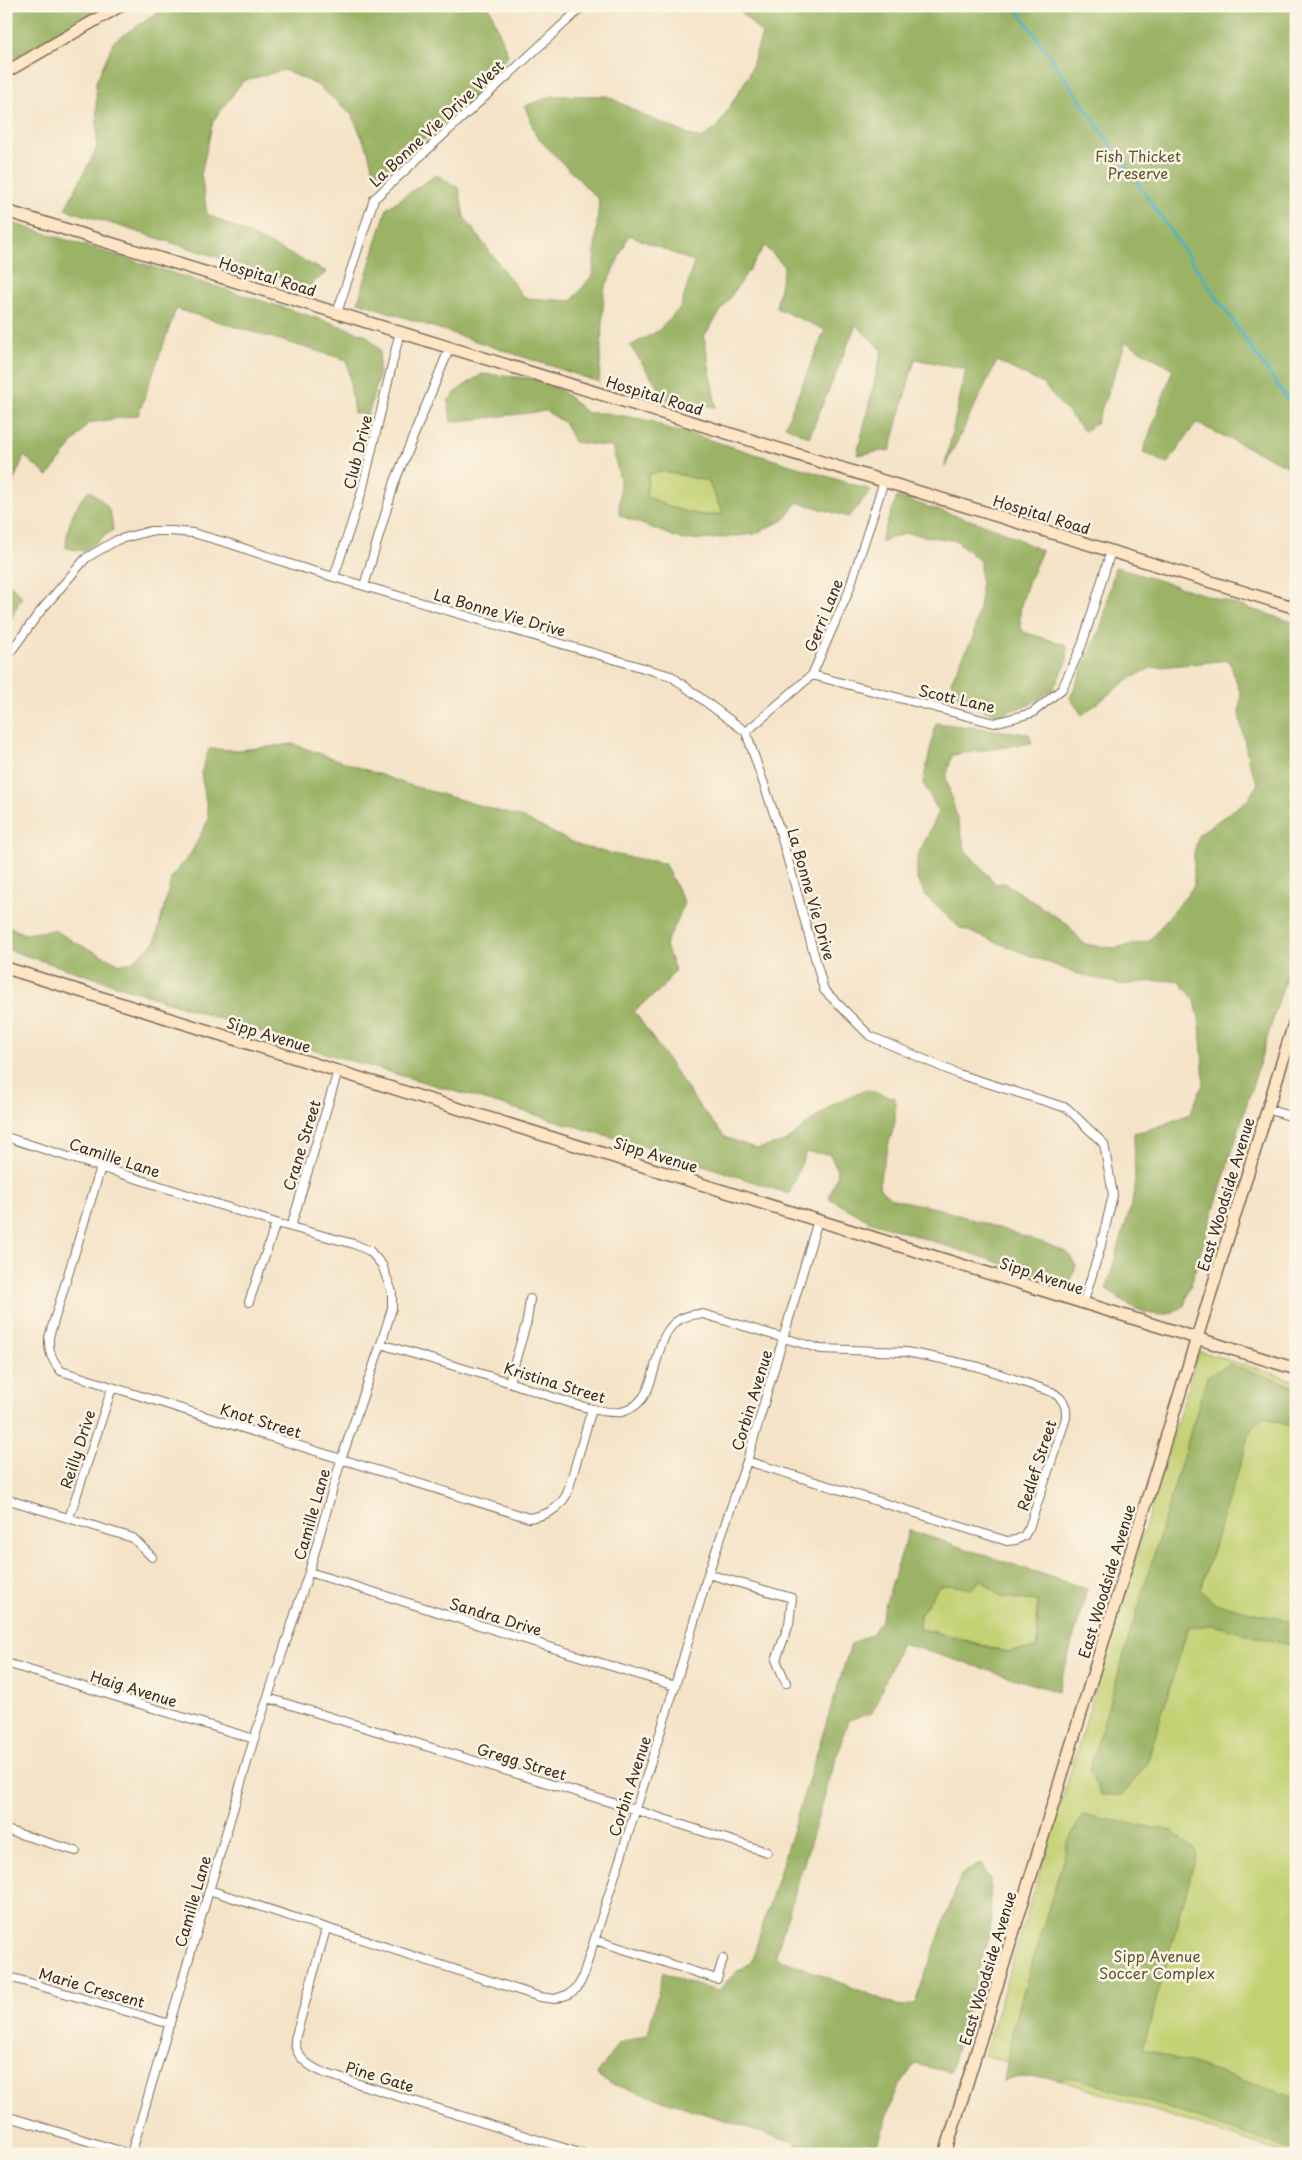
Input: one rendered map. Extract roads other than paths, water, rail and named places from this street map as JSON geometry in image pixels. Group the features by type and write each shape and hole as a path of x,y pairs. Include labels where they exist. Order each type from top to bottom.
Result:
{"street":[{"path":"6,72 120,6"},
{"name":"La Bonne Vie Drive West","path":"338,313 374,198 583,6"},
{"name":"Hospital Road","path":"6,211 1296,608"},
{"name":"Club Drive","path":"334,577 362,491 400,332"},
{"path":"364,586 395,481 450,347"},
{"name":"Gerri Lane","path":"746,732 812,675 848,593 884,481"},
{"name":"La Bonne Vie Drive","path":"6,658 39,613 86,558 117,540 150,531 192,533 364,586 671,676 746,732 780,828 824,990 870,1036 960,1075 1067,1108 1104,1144 1113,1195 1084,1304"},
{"name":"Scott Lane","path":"812,675 994,723 1032,713 1062,690 1082,645 1111,551"},
{"name":"Sipp Avenue","path":"6,968 1296,1370"},
{"name":"East Woodside Avenue","path":"945,2154 1296,1017"},
{"name":"Crane Street","path":"291,1227 338,1071"},
{"path":"1267,1109 1296,1118"},
{"name":"Camille Lane","path":"6,1137 276,1223 354,1244 370,1252 382,1265 390,1286 392,1300 392,1308 381,1344 342,1460 309,1572 254,1739 130,2154"},
{"name":"Knot Street","path":"101,1167 49,1337 48,1348 52,1360 61,1371 529,1518 542,1516 554,1511 568,1494 592,1409"},
{"name":"Corbin Avenue","path":"210,1890 540,1997 555,1999 569,1994 577,1988 582,1979 595,1940 675,1686 708,1574 747,1461 818,1220"},
{"path":"250,1302 276,1223"},
{"path":"509,1382 527,1321 530,1299"},
{"name":"Kristina Street","path":"381,1344 592,1409 623,1412 634,1407 642,1399 649,1387 660,1348 676,1320 690,1314 703,1314 784,1339"},
{"name":"Redlef Street","path":"747,1461 998,1538 1016,1540 1024,1536 1031,1524 1066,1418 1065,1403 1061,1397 1052,1392 979,1367 906,1352 821,1349 784,1339"},
{"name":"Reilly Drive","path":"69,1518 112,1388"},
{"path":"6,1499 133,1538 152,1557"},
{"name":"Sandra Drive","path":"309,1572 675,1686"},
{"path":"708,1574 792,1598 788,1624 776,1660 786,1683"},
{"name":"Haig Avenue","path":"6,1663 254,1739"},
{"name":"Gregg Street","path":"268,1698 636,1810 766,1852"},
{"path":"6,1830 76,1852"},
{"name":"Pine Gate","path":"326,1929 295,2038 294,2048 306,2064 327,2074 583,2154"},
{"path":"595,1940 717,1979 723,1959"},
{"name":"Marie Crescent","path":"6,1976 170,2024"},
{"path":"6,2116 130,2154"}],"waterway":[{"path":"1015,6 1296,412"}],"park label":[{"name":"Fish Thicket Preserve","path":"1138,164"},
{"name":"Sipp Avenue Soccer Complex","path":"1157,1964"}]}
